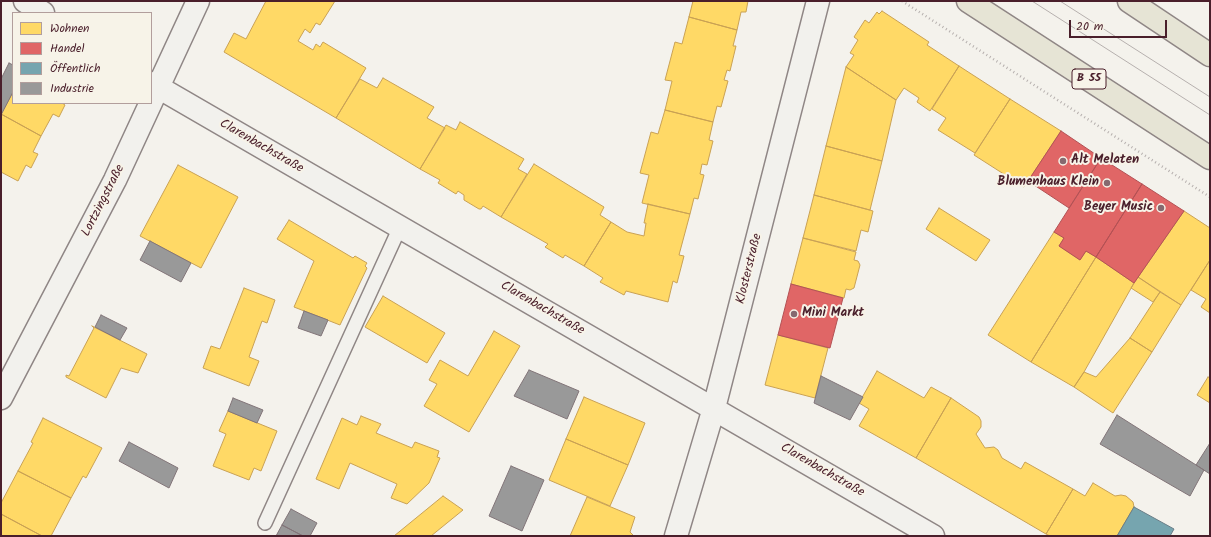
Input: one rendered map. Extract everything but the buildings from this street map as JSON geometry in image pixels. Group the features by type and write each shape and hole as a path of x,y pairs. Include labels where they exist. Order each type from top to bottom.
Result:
{"main road":[{"name":"B 55","path":"968,1 1210,158"},
{"path":"1129,1 1210,55"}],"street":[{"path":"25,1 42,12"},
{"name":"Lortzingstraße","path":"155,85 198,1"},
{"name":"Klosterstraße","path":"676,536 714,408 818,1"},
{"name":"Clarenbachstraße","path":"155,85 933,536"},
{"name":"Lortzingstraße","path":"1,398 115,180 147,104"}],"lane":[{"path":"265,523 400,227"}],"path":[{"path":"902,1 1210,197"}],"tram line":[{"path":"1032,1 1210,115"},
{"path":"1060,1 1210,97"}],"place":[{"name":"Alt Melaten","path":"1063,161"},
{"name":"Blumenhaus Klein","path":"1107,183"},
{"name":"Beyer Music","path":"1161,208"},
{"name":"Mini Markt","path":"794,314"}]}
